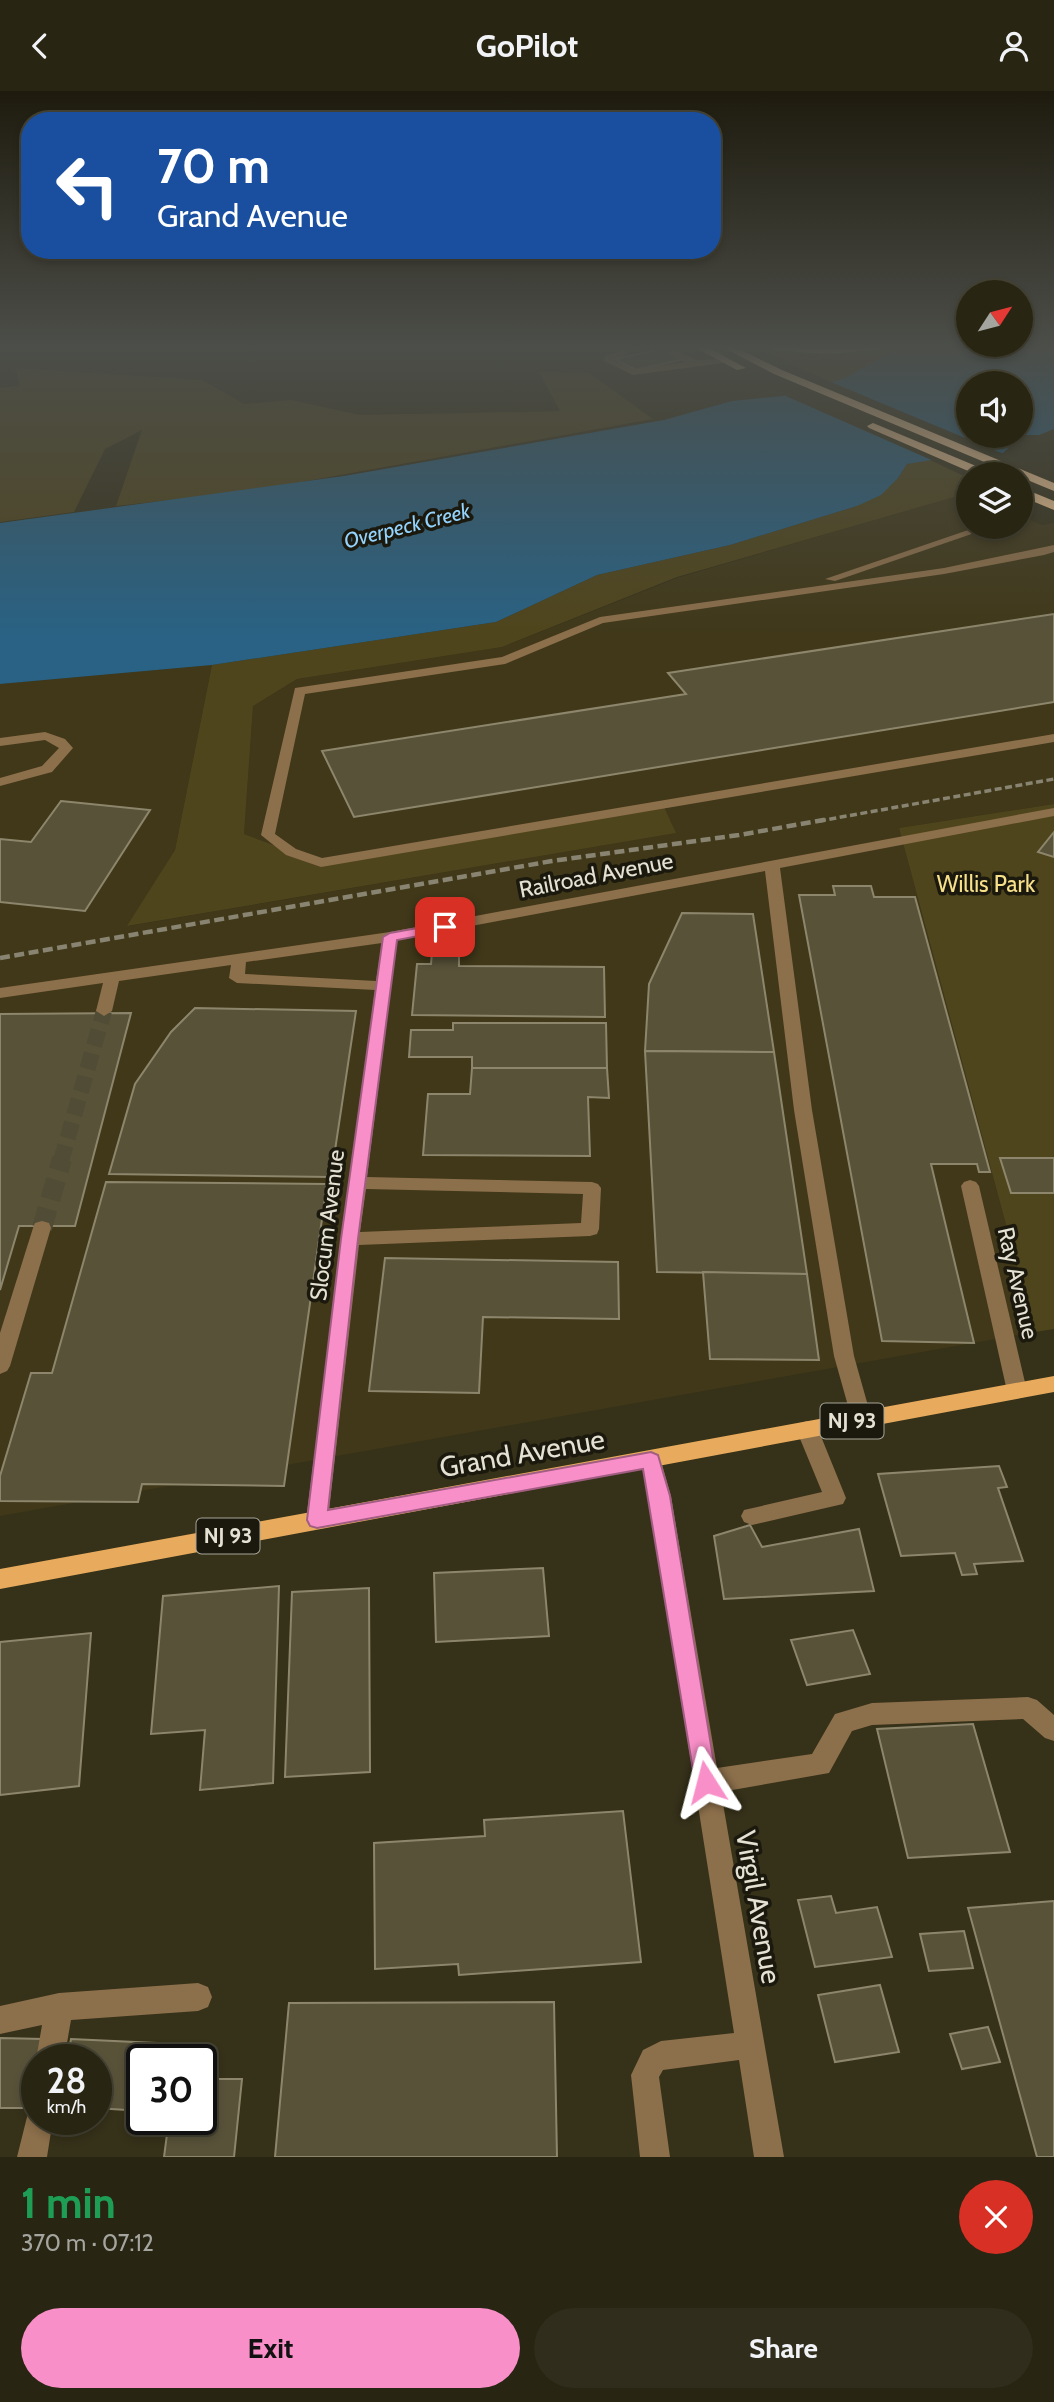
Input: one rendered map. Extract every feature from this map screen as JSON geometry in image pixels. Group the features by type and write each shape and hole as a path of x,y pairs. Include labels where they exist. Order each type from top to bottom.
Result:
{"highway":[{"path":"913,443 956,462"},
{"path":"952,443 1054,488"},
{"path":"1033,497 1054,506"}],"main road":[{"name":"Grand Avenue","path":"0,1579 1054,1384"}],"street":[{"path":"791,592 956,537"},
{"path":"1054,548 1040,554 944,571 600,620 505,660 299,691 268,835 291,852 321,863 1054,738"},
{"path":"1040,554 1054,559"},
{"path":"0,742 51,736 61,739 66,748 47,769 0,782"},
{"name":"Railroad Avenue","path":"0,993 390,937 1054,812"},
{"path":"772,865 803,1110 844,1356 862,1420"},
{"name":"Slocum Avenue","path":"317,1520 349,1239 390,937"},
{"path":"239,959 237,978 383,986"},
{"path":"104,1011 112,978"},
{"path":"349,1239 590,1229 592,1188 357,1182"},
{"name":"Ray Avenue","path":"971,1186 1017,1391"},
{"path":"0,1366 42,1228"},
{"path":"752,1516 835,1498 807,1429"},
{"name":"Virgil Avenue","path":"651,1460 660,1496 769,2157"},
{"path":"706,1782 820,1765 844,1722 872,1714 1028,1708 1054,1730"},
{"path":"0,2020 59,2007 198,1997"},
{"path":"53,2044 59,2007"},
{"path":"655,2157 645,2075 653,2060 661,2055 750,2045"},
{"path":"32,2157 36,2135"}],"shaded area":[{"path":"956,496 956,539 1033,539 1033,521 1042,525 1054,523 1054,804 899,828 1035,1332 0,1516 0,684 212,665 175,850 129,926 675,833 321,863 244,834 253,706 297,679 502,647 677,578"}],"green space":[{"path":"0,443 116,443 105,449 74,512 0,522"},
{"path":"137,443 517,443 251,491 116,506"},
{"path":"928,459 956,472 956,496 677,577 502,647 297,679 253,706 244,834 321,863 663,805 676,833 127,926 175,850 212,665 496,622 597,575 730,545 857,506 898,478 907,464"},
{"name":"Willis Park","path":"1054,804 1054,1329 1035,1332 899,828"}],"water":[{"name":"Overpeck Creek","path":"530,443 956,443 956,448 1008,448 1003,453 987,451 907,464 898,478 881,495 857,506 730,545 597,575 496,622 212,665 0,684 0,523 344,476"}],"pier":[{"path":"894,443 956,443 956,448 989,448 1006,455 987,454 936,462"}],"building":[{"path":"1054,614 1054,702 354,817 322,751 686,694 668,673"},
{"path":"61,801 150,810 85,911 0,902 0,839 31,842"},
{"path":"1054,832 1054,857 1038,852"},
{"path":"833,886 871,886 874,897 915,897 990,1172 979,1172 977,1164 931,1164 974,1343 882,1341 799,895 835,895"},
{"path":"682,913 753,914 774,1052 645,1051 649,984"},
{"path":"432,952 459,953 459,966 604,967 605,1017 412,1015 417,964 431,964"},
{"path":"195,1008 356,1011 331,1177 109,1174 135,1084 171,1032"},
{"path":"131,1013 75,1226 19,1226 0,1290 0,1014"},
{"path":"453,1023 606,1023 607,1068 472,1068 472,1057 409,1057 411,1030 453,1030"},
{"path":"645,1051 774,1052 807,1274 657,1272"},
{"path":"472,1068 607,1068 609,1098 588,1097 590,1156 423,1155 428,1094 470,1094"},
{"path":"1000,1158 1054,1158 1054,1193 1011,1193"},
{"path":"106,1182 327,1184 284,1486 142,1484 138,1502 0,1501 0,1476 31,1373 52,1373"},
{"path":"385,1258 618,1262 619,1319 483,1317 479,1393 369,1391"},
{"path":"703,1272 807,1274 819,1360 710,1359"},
{"path":"999,1466 1007,1487 998,1488 1023,1561 974,1564 977,1574 962,1575 955,1553 901,1556 878,1474"},
{"path":"750,1525 762,1547 859,1529 874,1591 724,1599 714,1536"},
{"path":"543,1568 549,1636 436,1642 434,1573"},
{"path":"279,1586 273,1783 200,1790 205,1730 151,1734 163,1596"},
{"path":"369,1588 370,1772 285,1777 292,1592"},
{"path":"853,1630 870,1674 807,1685 791,1640"},
{"path":"91,1633 79,1786 0,1795 0,1642"},
{"path":"973,1724 1010,1852 908,1858 877,1729"},
{"path":"623,1811 641,1962 459,1975 458,1964 375,1969 374,1843 485,1836 484,1820"},
{"path":"831,1896 836,1913 877,1907 892,1957 815,1967 798,1900"},
{"path":"1054,1901 1054,2157 1037,2157 968,1908"},
{"path":"964,1931 973,1968 929,1971 920,1934"},
{"path":"880,1985 899,2052 835,2062 818,1995"},
{"path":"554,2002 557,2157 275,2157 289,2003"},
{"path":"988,2027 1000,2062 962,2069 950,2034"},
{"path":"0,2038 43,2039 42,2044 21,2044 21,2108 0,2108"},
{"path":"71,2039 156,2043 126,2044 126,2110 112,2109 112,2044 70,2044"},
{"path":"217,2079 242,2079 234,2157 164,2157 167,2135 217,2135"}],"tunnel":[{"path":"61,1161 104,1011"},
{"path":"42,1228 62,1159"}],"railway":[{"path":"819,821 1054,779"},
{"path":"0,958 552,861 739,835 829,819"}],"route":[{"path":"445,927 390,937 349,1239 317,1520 651,1460 660,1496 706,1782"}]}
